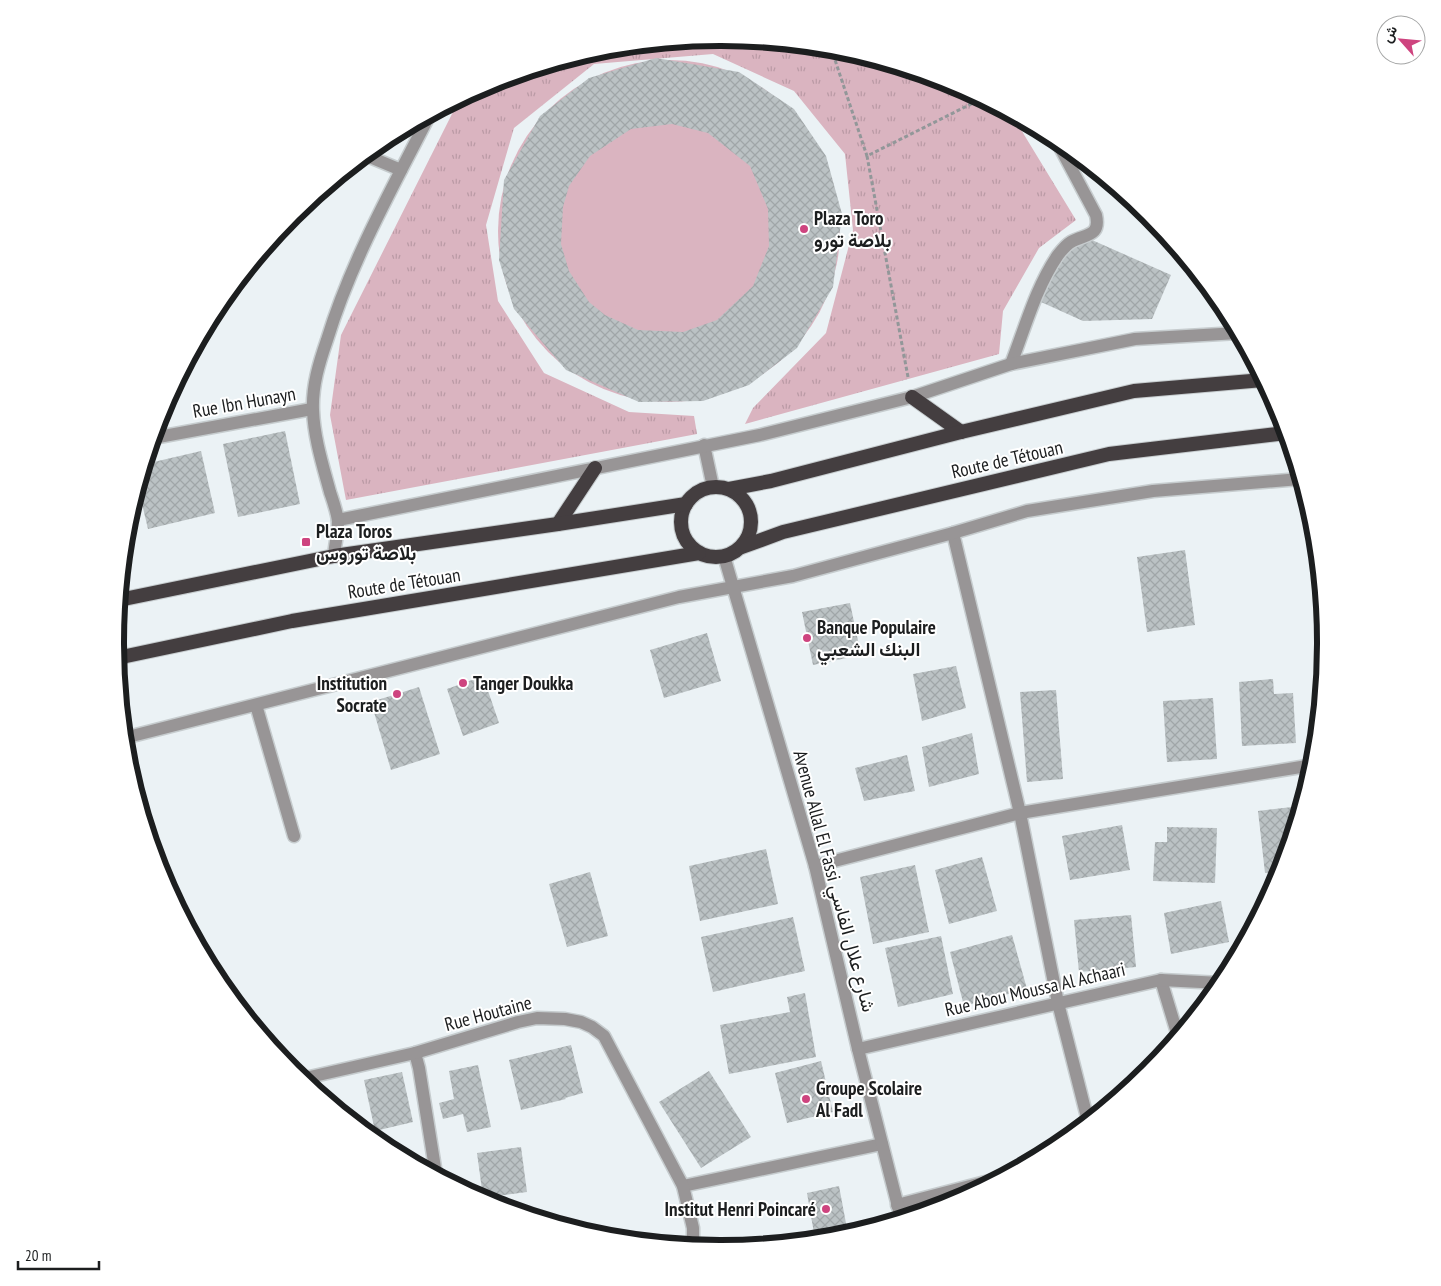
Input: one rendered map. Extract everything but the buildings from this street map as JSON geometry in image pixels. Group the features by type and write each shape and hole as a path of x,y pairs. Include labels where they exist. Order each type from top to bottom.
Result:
{"highway":[{"name":"Route de Tétouan","path":"729,489 771,481 961,432 1134,391 1257,381"},
{"path":"912,397 961,432"},
{"name":"Route de Tétouan","path":"742,547 783,532 1109,454 1279,433"},
{"path":"558,524 595,468"},
{"path":"718,486 729,489 740,496 748,508 750,528 748,535 742,547 733,553 716,557 699,553 690,546 682,532 682,515 686,504 693,496 703,490 718,486"},
{"name":"Route de Tétouan","path":"126,599 334,556 686,504"},
{"name":"Route de Tétouan","path":"124,656 292,620 699,553"}],"street":[{"path":"334,556 338,520 314,425 312,410 313,393 332,323 346,284 424,125"},
{"path":"1011,364 1051,266 1070,242 1090,234 1097,228 1096,216 1064,156"},
{"path":"373,158 401,170"},
{"path":"338,520 760,435 912,397 1011,364 1136,339 1230,333"},
{"name":"Rue Ibn Hunayn","path":"161,437 312,410"},
{"path":"704,446 713,487"},
{"path":"131,736 669,600 794,576 1027,511 1154,491 1294,479"},
{"path":"953,533 1020,813 1058,1003 1086,1114"},
{"name":"Avenue Allal El Fassi شارع علال الفاسي","path":"724,556 815,866 899,1212"},
{"path":"256,705 294,836"},
{"path":"815,866 1020,813 1304,765"},
{"path":"1162,980 1176,1028"},
{"name":"Rue Abou Moussa Al Achaari","path":"858,1049 1162,980 1211,983"},
{"name":"Rue Houtaine","path":"310,1076 415,1053 537,1018 565,1018 581,1022 604,1036 683,1186 693,1228 693,1239"},
{"path":"415,1053 435,1167"},
{"path":"683,1186 882,1144"},
{"path":"902,1211 921,1205"}],"path":[{"path":"833,57 867,156 912,397"},
{"path":"867,156 973,103"}],"green space":[{"path":"720,46 798,51 875,67 949,92 1019,126 1076,220 1039,248 1003,311 999,354 745,424 753,408 826,333 853,230 845,154 794,91 713,54 594,64 514,128 486,225 498,301 544,373 629,412 694,416 697,434 346,500 330,415 341,335 454,109 529,78 604,58 643,51"},
{"name":"Plaza Toro بلاصة تورو","path":"669,60 702,64 734,73 764,89 790,110 811,136 827,166 836,198 840,231 836,264 827,296 811,326 790,352 764,373 734,389 702,398 669,402 636,398 604,389 574,373 548,352 527,326 511,296 502,264 498,231 502,198 511,166 527,136 548,110 574,89 604,73 636,64"}],"place":[{"name":"Plaza Toro بلاصة تورو","path":"804,229"},
{"name":"Plaza Toros بلاصة توروس","path":"306,542"},
{"name":"Banque Populaire البنك الشعبي","path":"807,638"},
{"name":"Tanger Doukka","path":"463,683"},
{"name":"Institution Socrate","path":"397,694"},
{"name":"Groupe Scolaire Al Fadl","path":"806,1099"},
{"name":"Institut Henri Poincaré","path":"826,1209"}]}
